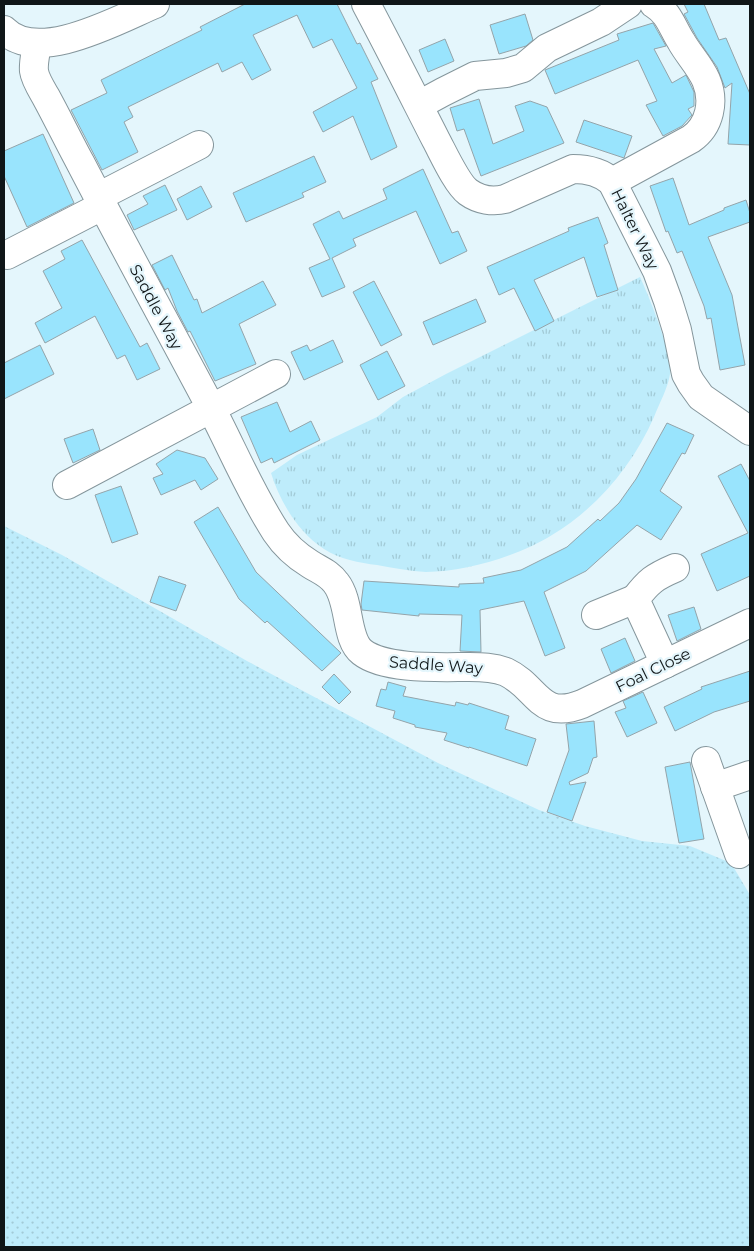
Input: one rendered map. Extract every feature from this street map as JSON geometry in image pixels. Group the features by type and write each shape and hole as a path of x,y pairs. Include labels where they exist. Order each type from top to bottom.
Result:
{"street":[{"path":"4,30 9,36 37,43 75,38 154,4"},
{"name":"Halter Way","path":"366,4 461,184 469,193 481,198 497,201 513,197 553,176 574,168 600,173 612,182 657,272 677,330 686,374 690,383 701,397 750,431"},
{"path":"418,105 475,76 506,73 523,68 547,48 600,22 628,4"},
{"path":"612,182 700,133 709,111 710,96 706,80 667,15 654,4"},
{"name":"Saddle Way","path":"37,43 34,73 248,484 277,533 300,557 324,571 336,583 345,601 356,646 362,652 380,661 421,667 480,667 499,670 513,676 531,690 545,705 554,708"},
{"path":"7,255 199,144"},
{"path":"67,485 276,374"},
{"path":"596,615 635,599 656,576 675,568"},
{"path":"635,599 665,664"},
{"name":"Foal Close","path":"554,708 571,708 582,704 750,624"},
{"path":"706,761 739,854"},
{"path":"715,787 750,775"}],"green space":[{"path":"640,277 668,353 670,364 669,379 654,417 636,452 612,484 584,512 552,535 524,550 474,566 426,572 364,563 336,555 315,542 291,516 279,495 271,473 297,455 377,417 403,397 446,374"},
{"path":"4,526 62,555 247,661 438,763 539,810 585,826 642,841 690,846 731,863 750,895 750,1247 4,1247"}],"building":[{"path":"245,4 337,4 357,44 360,43 378,79 371,82 397,147 371,160 353,116 323,132 313,112 357,88 332,39 313,48 297,15 253,35 271,70 252,80 242,62 222,72 218,63 128,107 133,117 124,122 138,152 102,170 71,110 107,93 101,80 202,30 200,27"},
{"path":"684,4 704,4 719,40 726,38 750,94 750,145 728,144 732,83 725,88 717,67 697,38 684,14 688,12"},
{"path":"525,14 533,40 526,46 499,54 490,25"},
{"path":"653,23 666,46 654,49 672,83 686,75 694,92 694,106 688,109 692,115 682,126 663,136 646,105 657,101 638,60 555,94 545,70 619,40 617,34"},
{"path":"445,39 454,61 428,72 419,50"},
{"path":"479,99 493,144 524,131 515,106 530,101 547,107 564,143 481,176 464,129 457,131 450,108"},
{"path":"584,120 632,136 624,158 576,142"},
{"path":"43,134 74,203 27,227 4,176 4,151"},
{"path":"314,156 326,182 302,193 304,197 246,222 233,193"},
{"path":"423,169 452,233 458,231 467,251 440,264 416,211 353,239 356,246 332,258 345,287 322,297 309,268 330,259 313,224 339,211 343,219 387,199 383,189"},
{"path":"673,178 689,225 724,210 724,208 746,200 750,213 750,222 708,237 732,295 745,365 720,370 711,318 707,319 704,306 682,251 677,253 668,231 666,232 650,186"},
{"path":"165,185 177,210 134,230 127,215 148,204 143,196"},
{"path":"201,186 212,207 187,220 177,199"},
{"path":"598,217 608,243 604,245 618,290 597,297 584,257 534,280 554,321 535,331 514,288 499,295 487,267 569,231 568,228"},
{"path":"82,240 140,347 147,343 160,369 137,380 125,355 117,359 95,316 45,343 35,323 62,308 43,271 65,259 61,251"},
{"path":"172,255 194,300 197,299 202,313 263,281 276,305 239,324 256,364 215,381 190,331 188,332 177,311 168,288 165,290 152,265"},
{"path":"374,281 402,335 381,346 353,292"},
{"path":"476,299 486,322 433,345 423,322"},
{"path":"333,340 343,362 304,380 291,352 307,345 310,351"},
{"path":"40,345 54,374 4,399 4,363"},
{"path":"387,351 405,386 378,400 360,365"},
{"path":"277,402 290,432 311,421 320,440 274,463 272,458 261,463 241,417"},
{"path":"667,423 694,435 685,454 682,453 660,491 682,507 661,540 637,525 586,571 544,592 565,648 545,656 524,601 480,610 481,652 460,651 462,615 419,614 419,616 362,610 364,581 459,587 459,584 484,583 483,578 521,570 567,547 619,503 636,479"},
{"path":"93,429 100,450 73,463 64,439"},
{"path":"177,450 205,458 218,479 201,490 195,480 161,495 153,478 163,474 156,464"},
{"path":"741,464 750,481 750,576 717,591 701,554 748,533 718,476"},
{"path":"121,486 138,534 112,543 95,495"},
{"path":"218,507 256,572 341,653 322,671 267,621 265,623 239,599 194,522"},
{"path":"159,576 186,585 176,611 150,602"},
{"path":"694,607 701,629 677,641 668,615"},
{"path":"625,638 635,661 611,673 601,649"},
{"path":"750,671 750,701 714,712 675,731 664,707 702,689 701,687"},
{"path":"334,674 351,692 339,704 322,687"},
{"path":"388,682 406,687 403,696 455,706 456,702 468,705 469,703 509,716 505,729 536,739 527,766 444,740 447,733 415,727 415,725 393,718 395,711 376,706 381,689 386,690"},
{"path":"643,692 657,723 627,737 615,712 626,708 623,701"},
{"path":"594,721 597,757 593,758 588,773 569,782 570,785 586,782 572,821 547,812 569,750 566,724"},
{"path":"690,762 704,839 679,843 665,767"}]}
